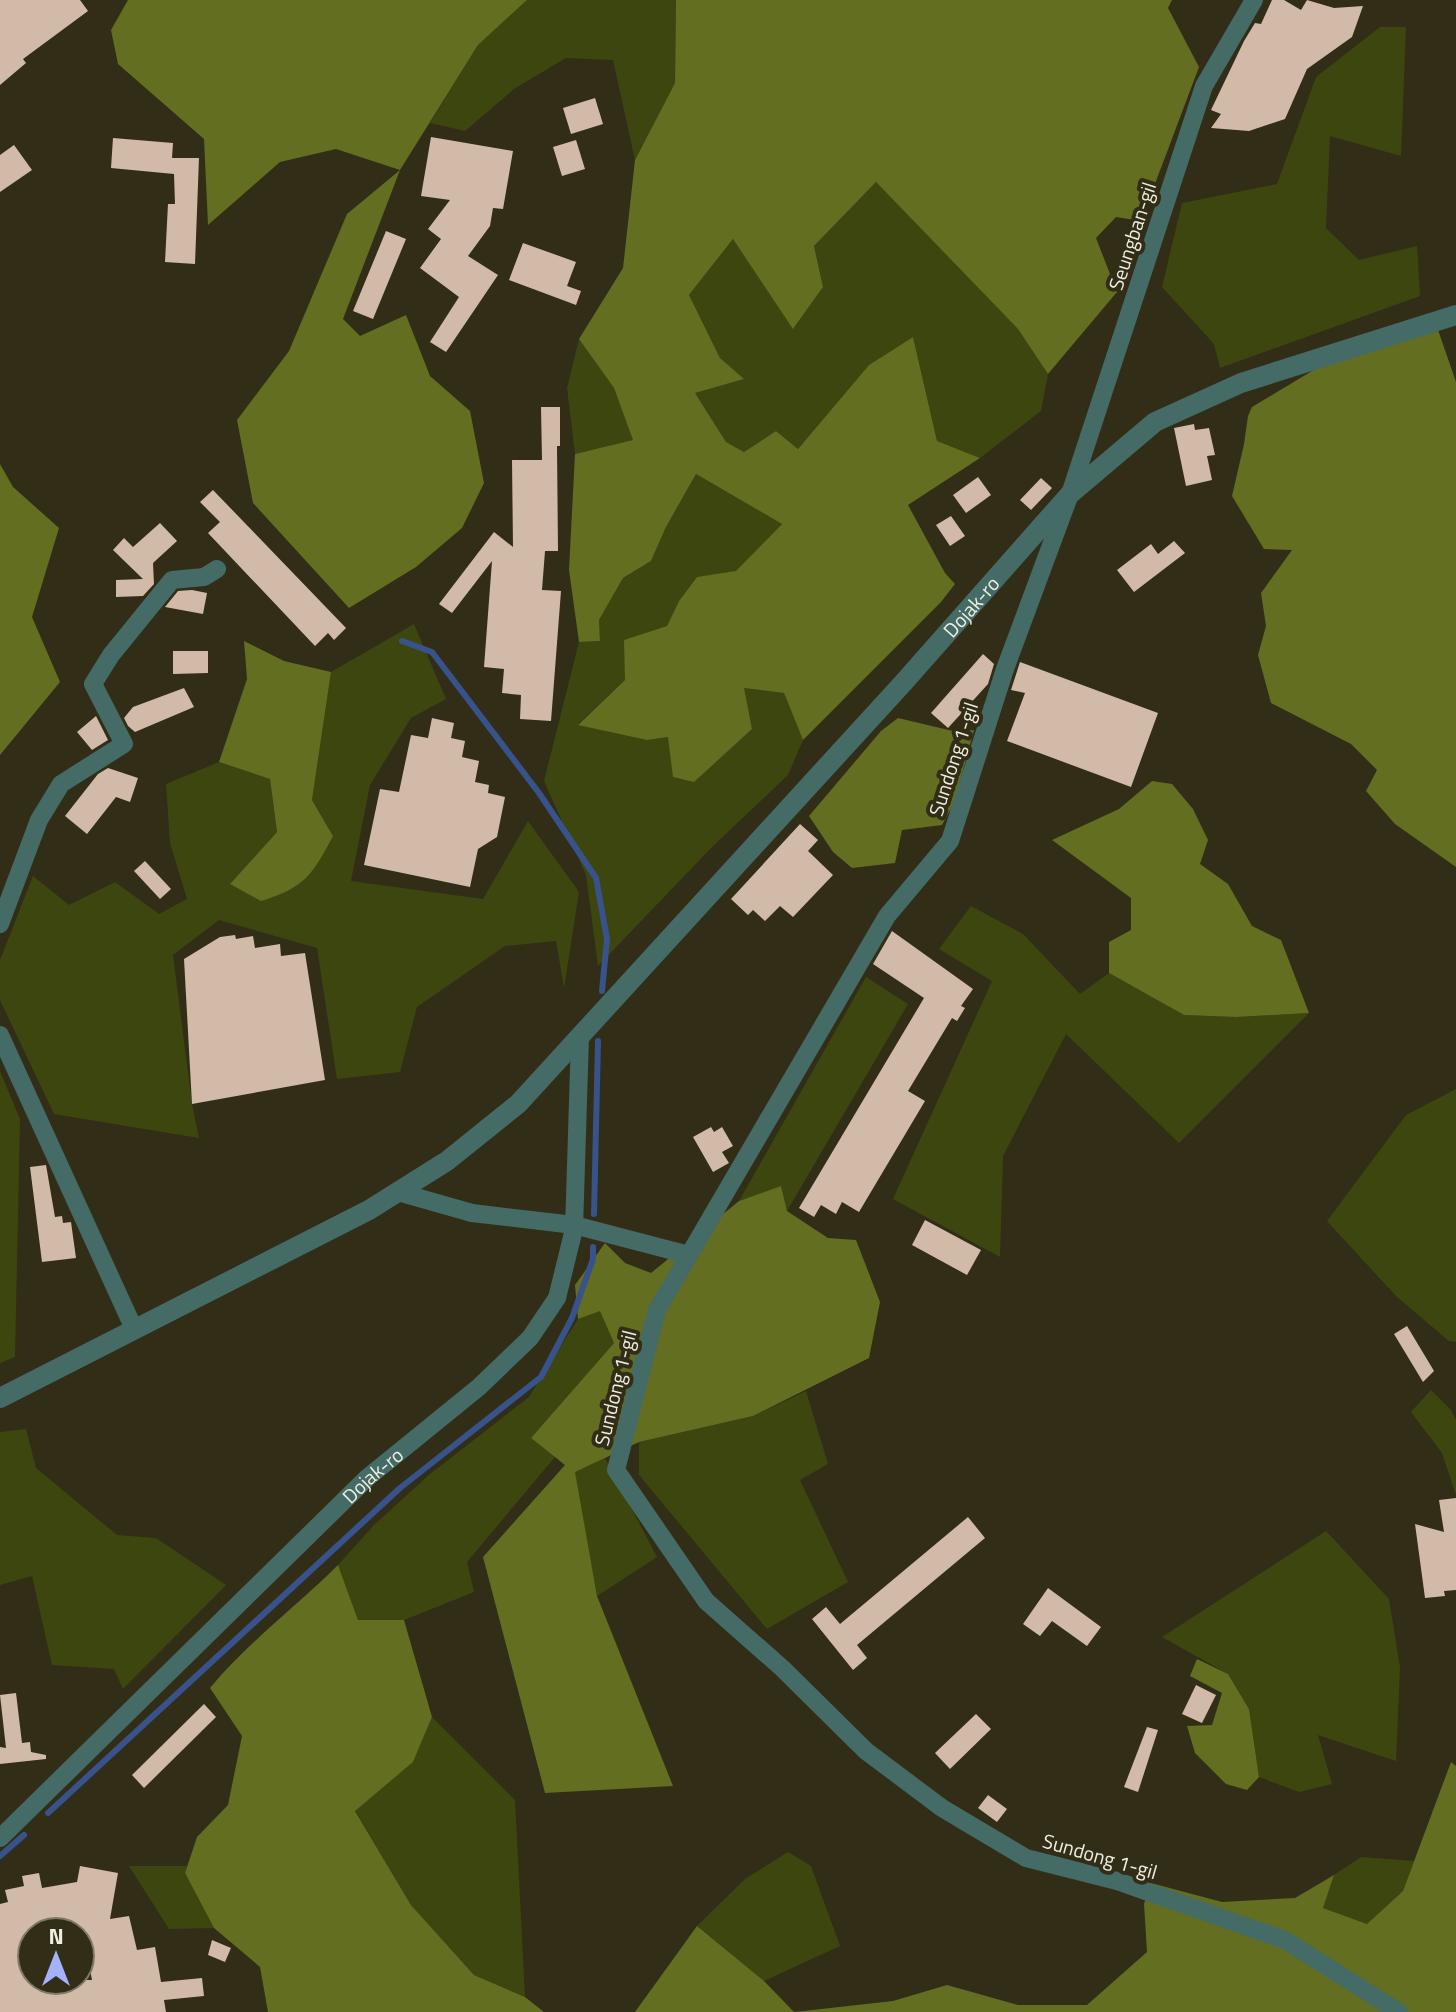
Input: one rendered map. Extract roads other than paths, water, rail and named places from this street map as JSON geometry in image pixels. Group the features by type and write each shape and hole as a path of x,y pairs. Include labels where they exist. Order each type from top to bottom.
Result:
{"street":[{"name":"Seungban-gil","path":"1070,494 1204,86 1254,0"},
{"name":"Dojak-ro","path":"0,1398 369,1210 447,1161 518,1104 904,682 1070,494 1155,422 1241,383 1456,315"},
{"name":"Sundong 1-gil","path":"1070,494 1005,669 950,841 887,916 657,1310 616,1470 706,1601 782,1668 866,1751 942,1808 1026,1858 1117,1881 1285,1940 1399,2012"},
{"path":"0,924 39,820 61,784 124,744 93,684 111,655 172,580 204,577 217,569"},
{"path":"0,1035 134,1329"},
{"name":"Dojak-ro","path":"0,1838 367,1478 479,1387 530,1338 557,1298 574,1225 580,1037"},
{"path":"398,1192 472,1213 574,1225 689,1255"}],"waterway":[{"path":"402,641 432,652 539,793 596,878 607,939 602,991"},
{"path":"594,1214 598,1041"},
{"path":"48,1813 400,1488 541,1377 572,1318 593,1259 593,1247"},
{"path":"0,1856 24,1835"}]}
